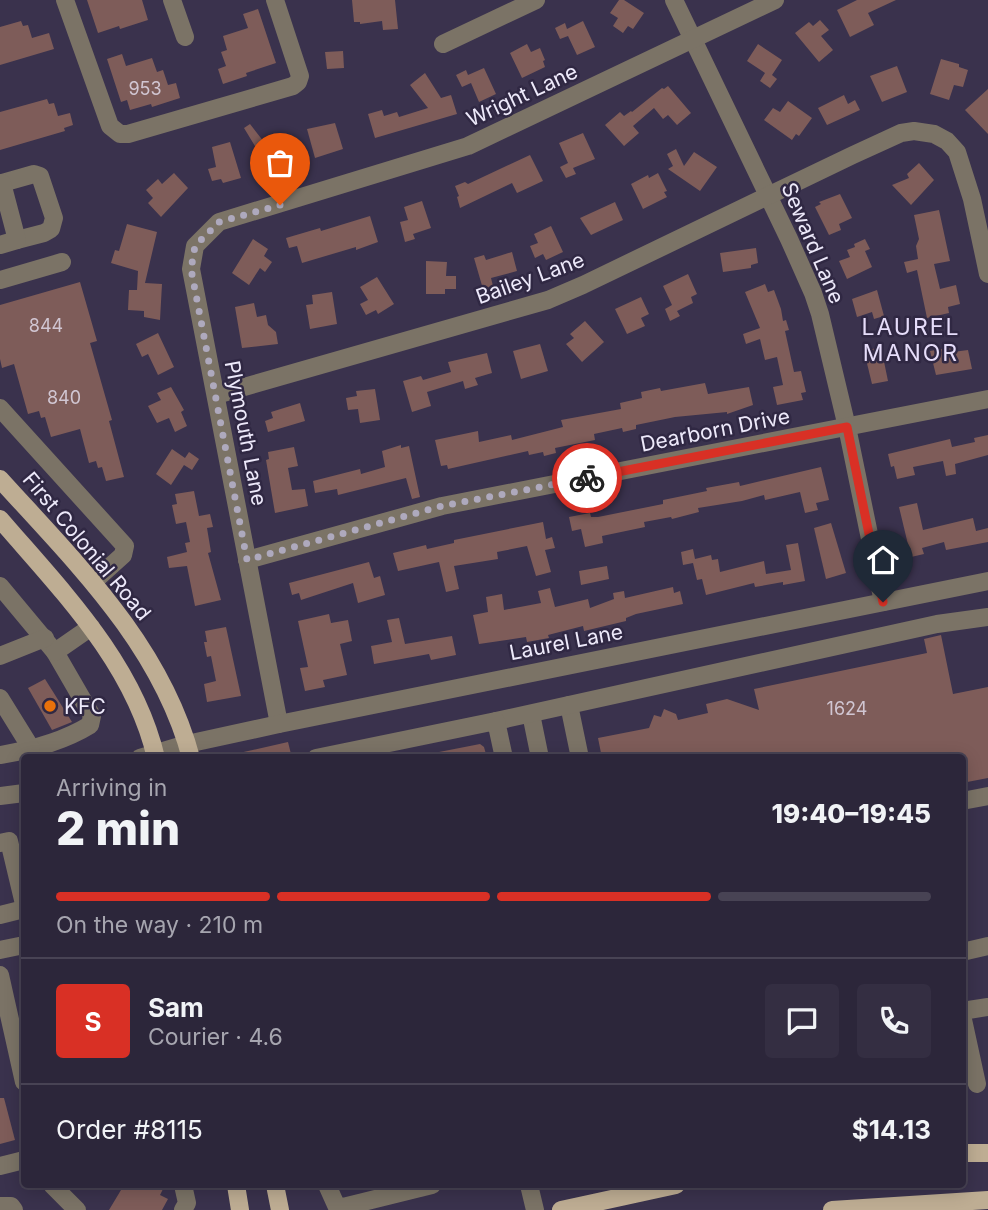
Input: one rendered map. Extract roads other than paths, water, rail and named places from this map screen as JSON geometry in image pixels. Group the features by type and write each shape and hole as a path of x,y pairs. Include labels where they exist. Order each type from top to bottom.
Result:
{"main road":[{"name":"First Colonial Road","path":"0,479 121,616 146,653 172,704 189,751"},
{"path":"0,519 91,627 129,689 150,754"},
{"path":"966,1153 988,1153"},
{"path":"236,1188 240,1210"},
{"path":"276,1188 280,1210"},
{"path":"561,1210 662,1188"},
{"path":"839,1210 960,1205 988,1200"}],"street":[{"path":"65,0 110,126 120,134 128,134 293,86 298,82 300,76 275,0"},
{"path":"172,0 184,37"},
{"path":"443,44 536,0"},
{"name":"Seward Lane","path":"674,0 768,195 816,304 847,427 883,602"},
{"name":"Wright Lane","path":"280,205 468,146 775,0"},
{"name":"Bailey Lane","path":"216,395 548,300 901,133 914,131 934,134 947,141 957,152 972,199 988,272"},
{"path":"34,174 40,176 54,218 51,229 8,243 1,184 34,174"},
{"name":"Plymouth Lane","path":"279,724 191,269 195,246 219,222 280,205"},
{"path":"0,280 62,262"},
{"name":"Dearborn Drive","path":"247,560 442,506 988,400"},
{"path":"0,408 125,546 123,555 93,582"},
{"name":"Laurel Lane","path":"166,754 189,751 279,724 988,581"},
{"path":"0,586 50,645 92,716 90,725 76,734 0,755"},
{"path":"335,754 531,714 937,624 988,617"},
{"path":"0,656 50,645 91,627"},
{"path":"0,698 31,748"},
{"path":"569,705 579,754"},
{"path":"531,714 539,754"},
{"path":"496,721 503,754"},
{"path":"0,796 21,793"},
{"path":"966,801 988,796"},
{"path":"11,840 21,889"},
{"path":"0,915 21,910"},
{"path":"0,950 21,946"},
{"path":"966,951 988,946"},
{"path":"0,975 17,1019 21,1053"},
{"path":"966,1013 987,1011"},
{"path":"966,1033 976,1084"},
{"path":"0,1166 21,1161"},
{"path":"55,1188 77,1210"},
{"path":"183,1210 187,1203 184,1188"},
{"path":"328,1188 336,1205 343,1207 420,1188"},
{"path":"530,1188 535,1210"},
{"path":"0,1206 11,1206 14,1210"}],"place":[{"name":"KFC","path":"50,706"}],"district":[{"name":"LAUREL MANOR","path":"911,340"}]}
